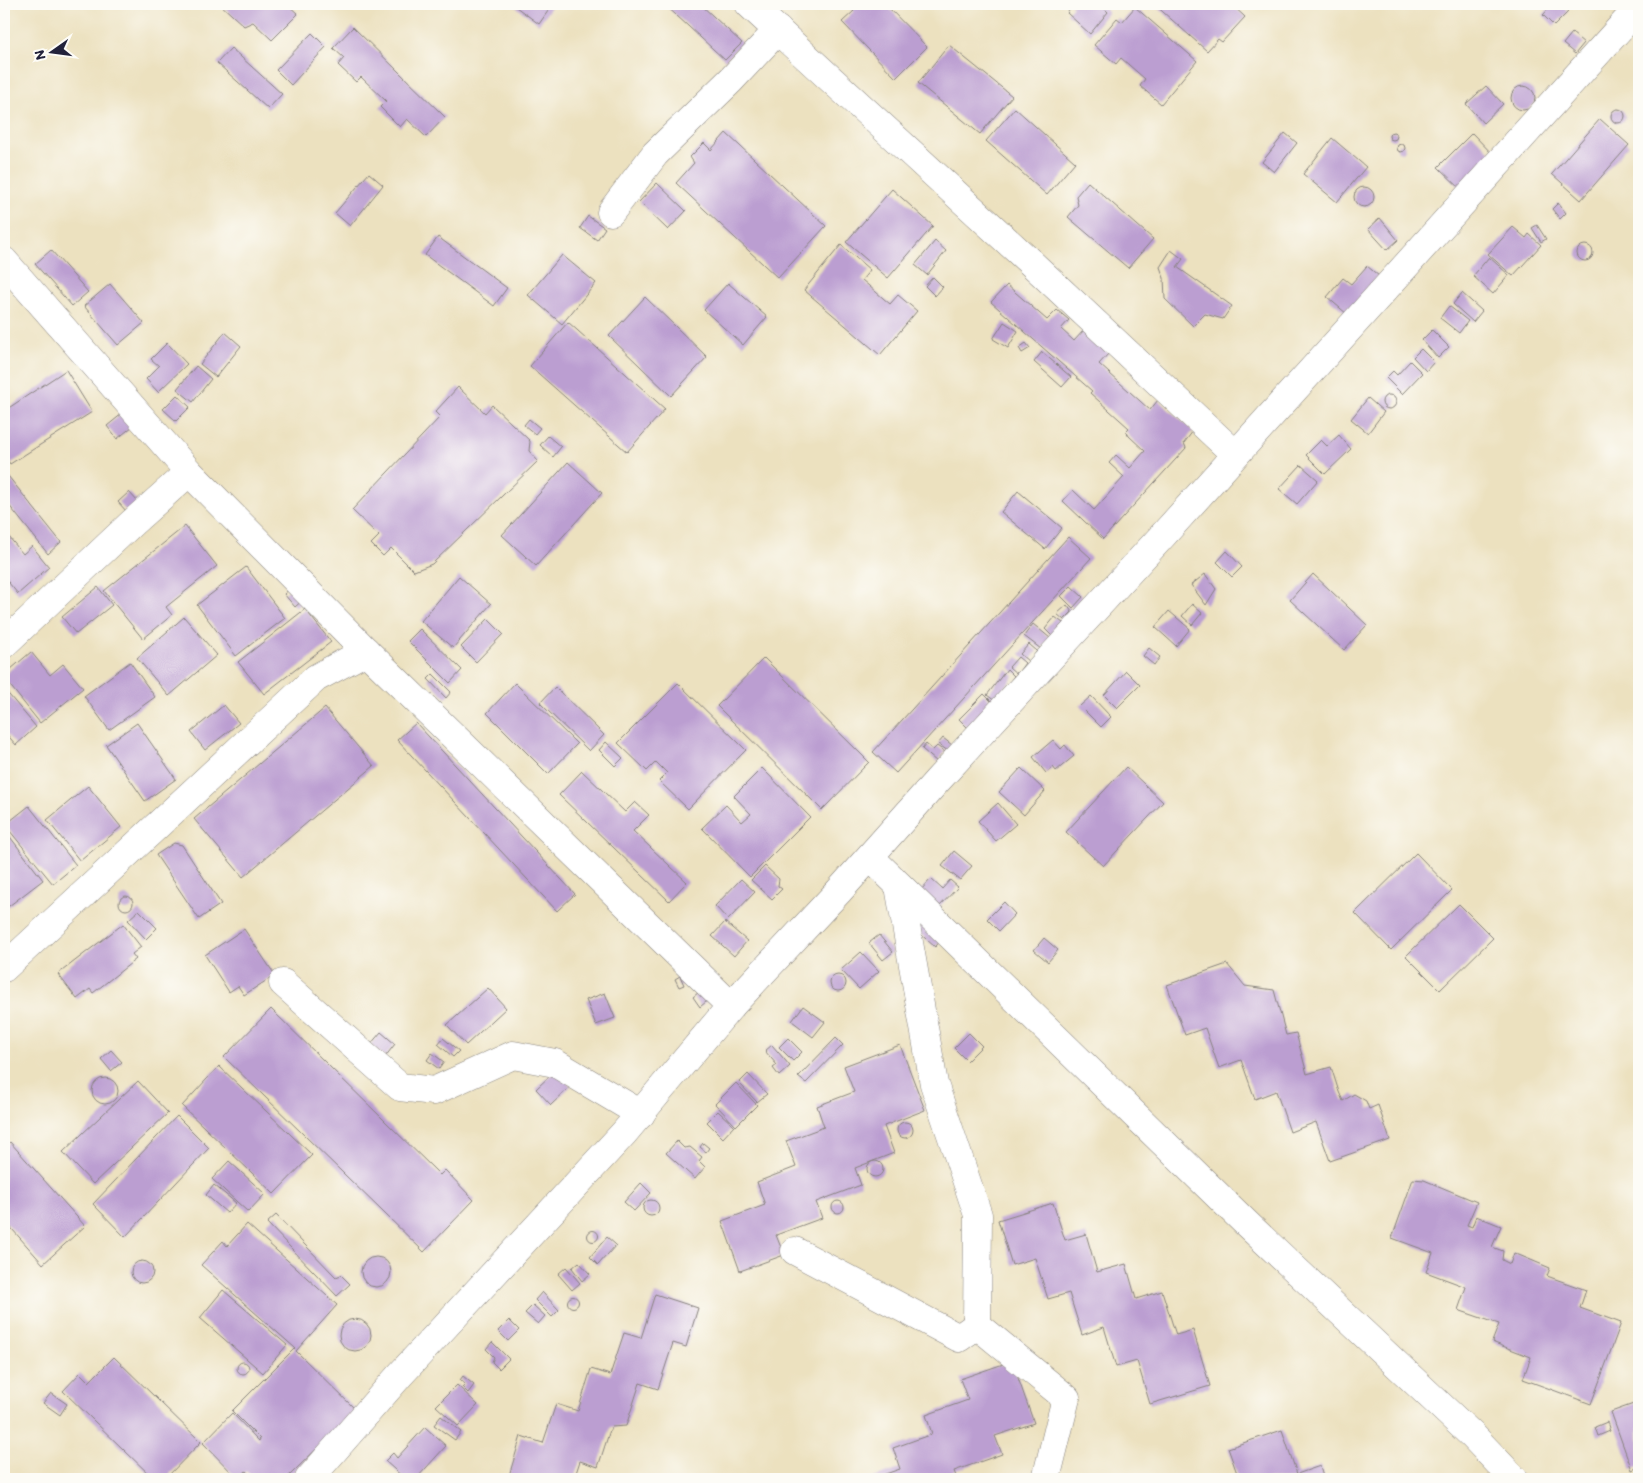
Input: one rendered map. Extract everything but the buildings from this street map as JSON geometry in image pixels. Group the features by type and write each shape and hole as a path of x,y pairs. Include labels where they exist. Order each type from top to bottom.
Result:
{"street":[{"path":"749,4 1235,454"},
{"path":"309,1479 399,1376 640,1114 731,1006 870,857 1639,8"},
{"path":"611,212 656,154 731,80 778,30"},
{"path":"4,261 189,472 366,651 731,1006"},
{"path":"4,644 189,472"},
{"path":"4,968 316,678 366,651"},
{"path":"870,857 1241,1218 1473,1436 1514,1479"},
{"path":"899,886 934,1084 978,1215 977,1325"},
{"path":"283,983 400,1087 434,1091 513,1054 555,1063 640,1114"},
{"path":"795,1251 959,1338 977,1325"},
{"path":"977,1325 1066,1398 1046,1479"}]}
